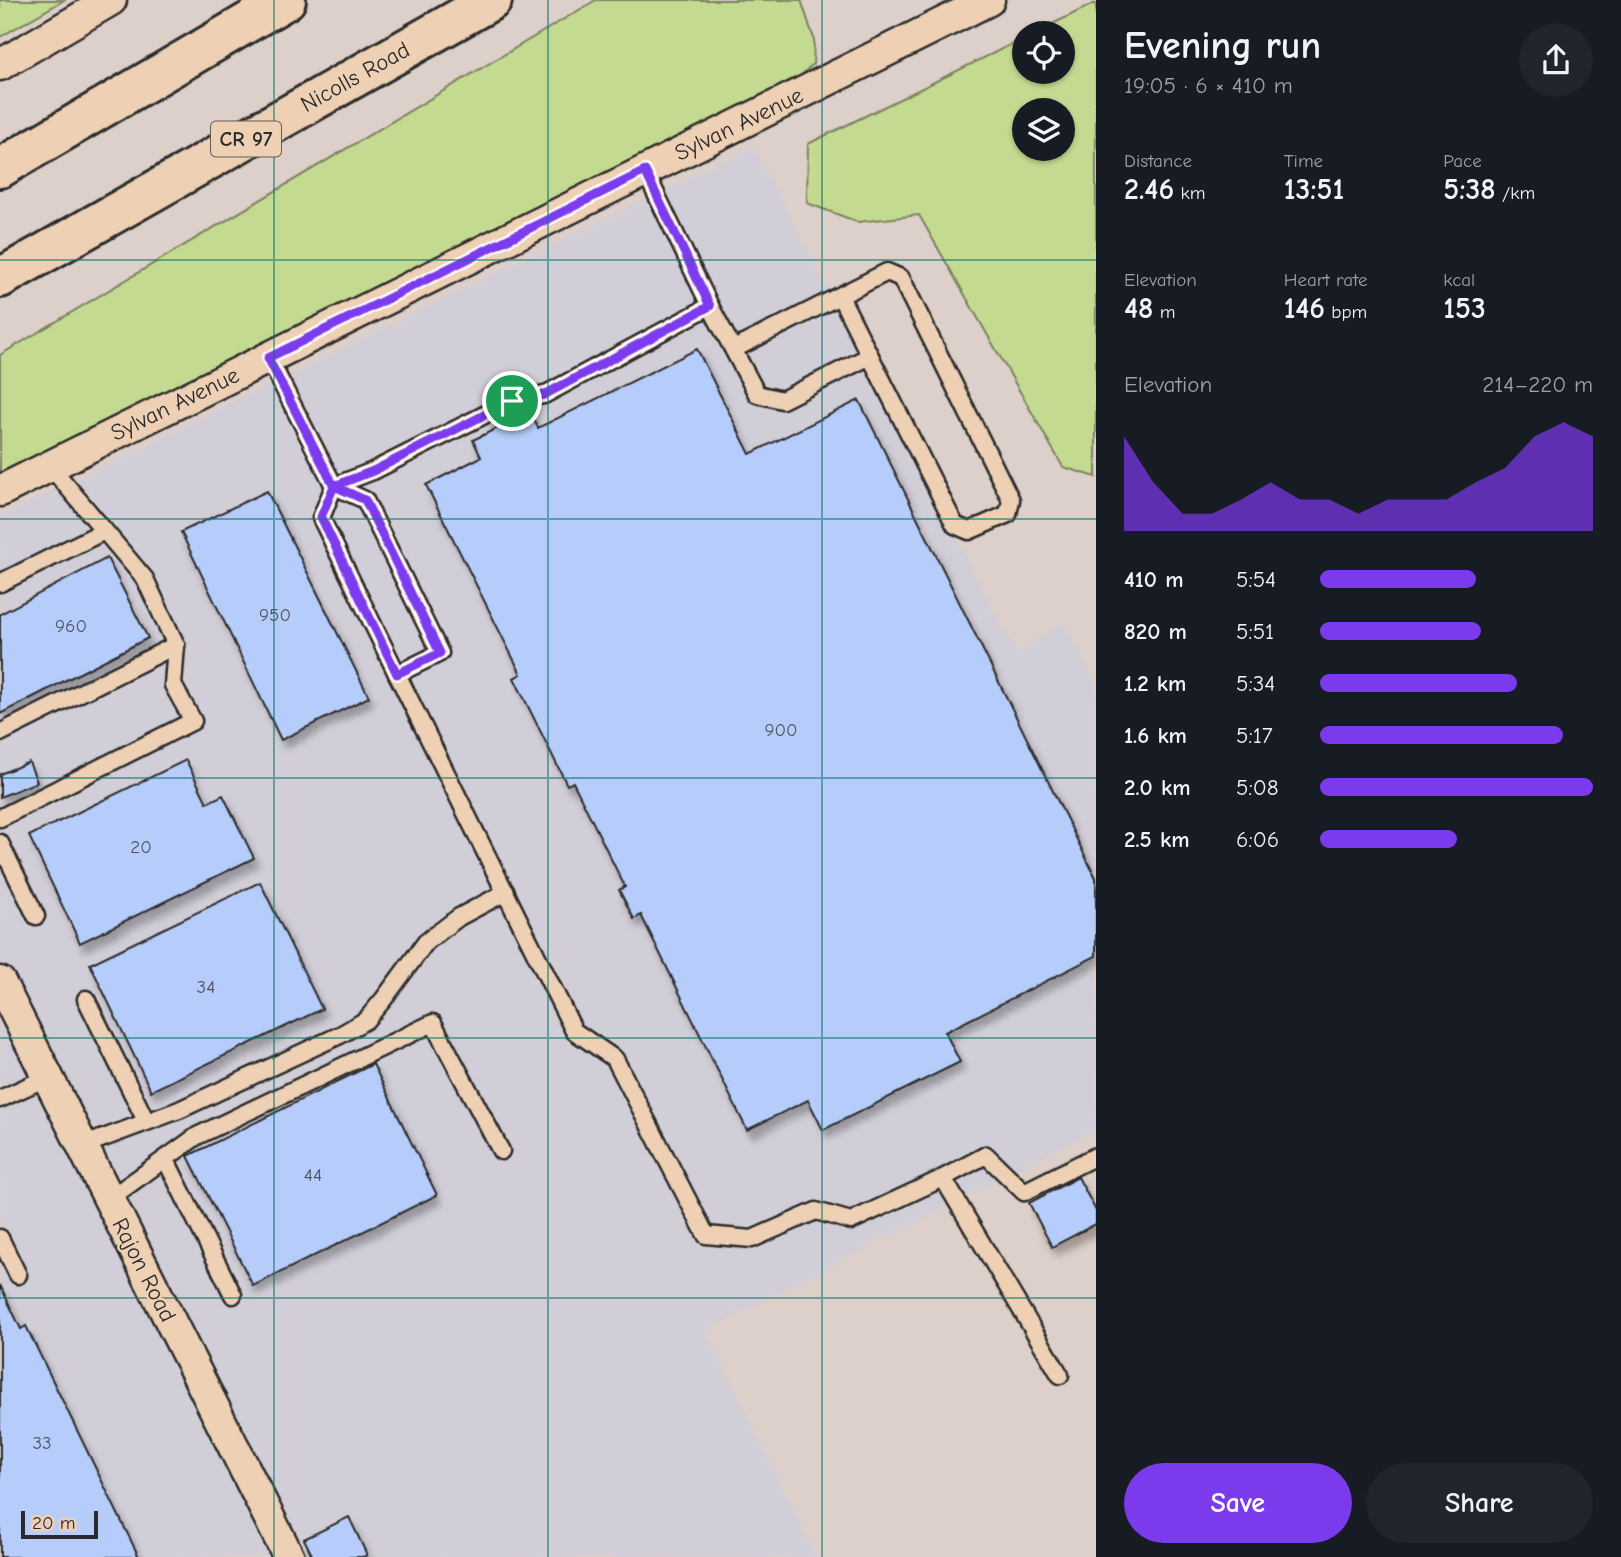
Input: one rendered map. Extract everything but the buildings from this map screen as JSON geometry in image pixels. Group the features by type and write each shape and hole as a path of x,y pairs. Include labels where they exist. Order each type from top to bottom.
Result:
{"highway":[{"path":"0,168 286,0"},
{"name":"Nicolls Road","path":"0,278 492,0"},
{"path":"0,294 107,216"}],"street":[{"path":"0,65 111,0"},
{"name":"Sylvan Avenue","path":"0,491 989,0"},
{"name":"Rajon Road","path":"0,982 289,1557"}],"lane":[{"path":"645,171 710,306 757,394 782,400 870,356"},
{"path":"734,349 887,272 901,278 1011,500 1009,514 969,531 955,525 840,296"},
{"path":"710,306 544,395 512,401 373,471 334,486 321,517 574,1031 615,1059 706,1235 752,1239 816,1211 851,1221 986,1155 1024,1192 1096,1156"},
{"path":"268,358 334,486 365,500 440,653 397,674"},
{"path":"0,818 193,721 173,685 176,645 145,579 50,466"},
{"path":"0,583 104,531"},
{"path":"0,733 176,645"},
{"path":"0,843 36,916"},
{"path":"82,1146 179,1110 340,1035 366,1020 426,943 459,916 506,892"},
{"path":"86,999 146,1121"},
{"path":"109,1199 197,1136 433,1023 501,1152"},
{"path":"0,1099 48,1077"},
{"path":"166,1158 233,1295"},
{"path":"943,1178 1060,1375"},
{"path":"0,1238 18,1275"}],"shaded area":[{"path":"753,146 1016,653 1063,622 1096,684 1096,1129 706,1330 816,1557 0,1557 0,518"}],"green space":[{"path":"0,0 64,0 0,37"},
{"path":"596,0 801,0 814,39 813,64 784,92 0,479 0,355"},
{"path":"1096,4 1096,477 1063,467 919,215 858,222 807,203 808,144 1012,44 1012,84 1075,84 1075,21 1058,21"}],"route":[{"path":"512,401 373,471 334,486 321,517 397,674 440,653 365,500 334,486 268,358 645,171 710,306 544,395 512,401"}]}
